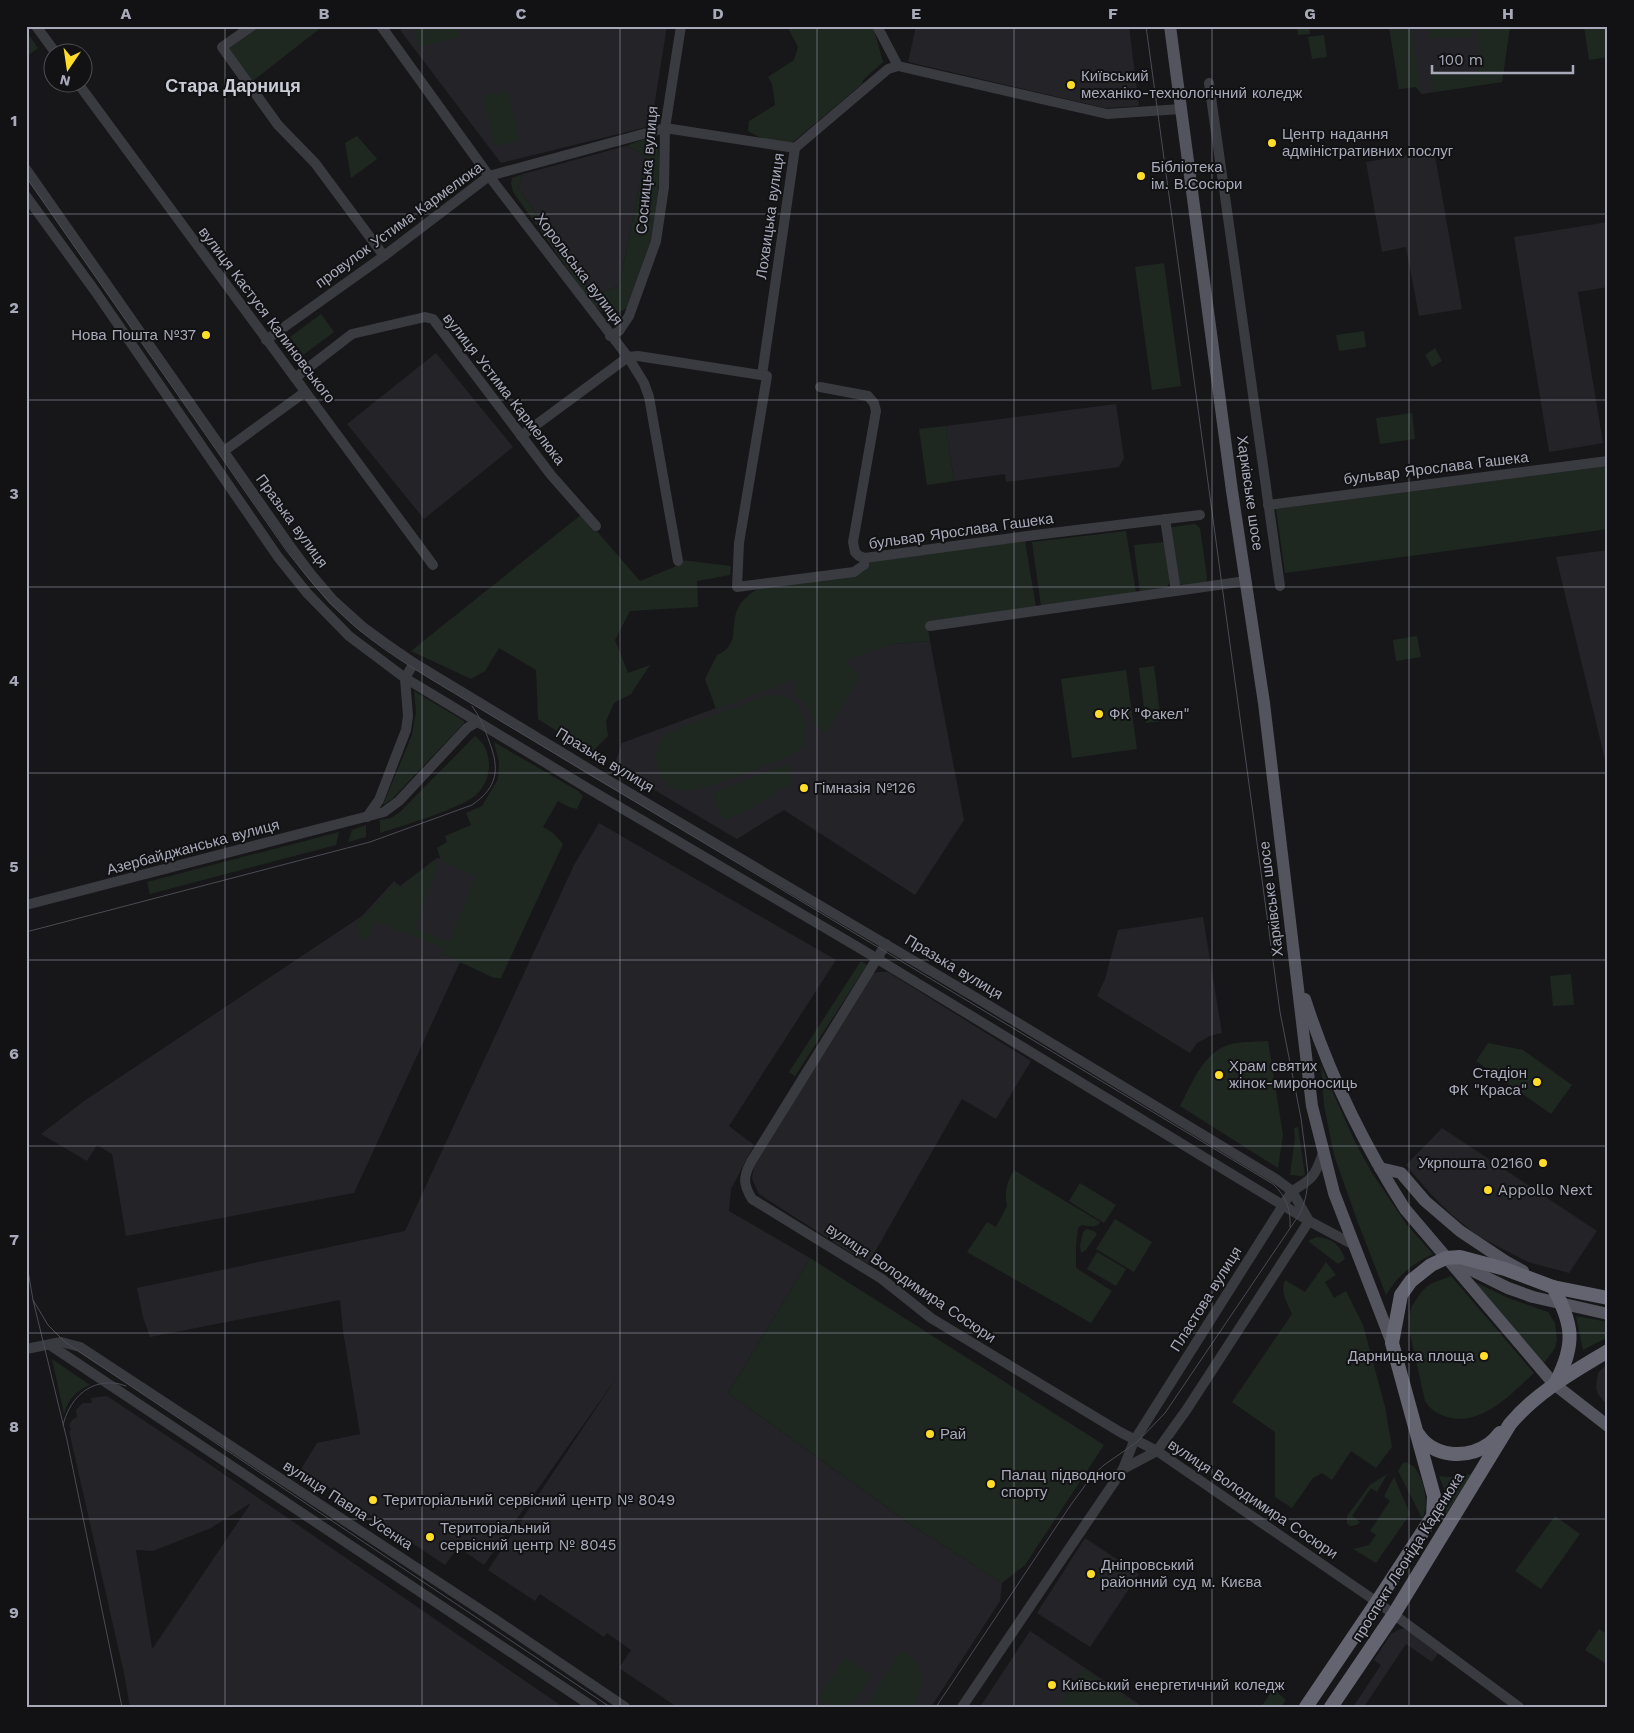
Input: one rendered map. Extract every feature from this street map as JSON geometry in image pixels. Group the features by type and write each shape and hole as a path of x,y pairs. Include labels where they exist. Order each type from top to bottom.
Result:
{"highway":[{"path":"1608,1298 1553,1287 1484,1262 1460,1257 1446,1258 1431,1265 1411,1281 1401,1295 1392,1343 1415,1429 1421,1439 1430,1447 1447,1454 1459,1454 1488,1445 1521,1412 1554,1384 1608,1351"},
{"path":"1553,1287 1563,1304 1569,1326 1570,1340 1565,1364 1554,1384"},
{"name":"проспект Леоніда Каденюка","path":"1332,1707 1394,1614 1510,1424"},
{"name":"проспект Леоніда Каденюка","path":"1306,1707 1432,1516 1434,1496 1415,1429"}],"main road":[{"name":"Харківське шосе","path":"1170,26 1180,109 1264,703 1312,1106 1334,1193 1354,1245"},
{"name":"Харківське шосе","path":"1296,966 1305,1001 1328,1060 1366,1144 1405,1209 1554,1384 1608,1426"},
{"path":"1380,1168 1401,1173 1425,1201 1460,1231 1505,1261 1553,1287"},
{"path":"1354,1245 1392,1343"},
{"path":"1446,1258 1508,1288 1533,1297 1608,1314"}],"street":[{"path":"36,26 48,42"},
{"path":"252,26 222,47 278,124 316,163 384,256"},
{"name":"Хорольська вулиця","path":"382,26 489,176 628,357 644,383 649,397 678,562"},
{"name":"Сосницька вулиця","path":"610,336 619,331 629,316 656,241 664,187 665,128 681,26"},
{"path":"877,26 898,66 1107,114 1180,109"},
{"name":"Лохвицька вулиця","path":"737,587 739,543 795,148 888,69 898,66"},
{"name":"Харківське шосе","path":"1210,84 1280,586"},
{"name":"вулиця Кастуся Калиновського","path":"84,92 433,565"},
{"name":"провулок Устима Кармелюка","path":"266,340 384,256 489,176 665,128 795,148"},
{"name":"Празька вулиця","path":"26,169 290,546 328,595 363,627 414,663 1171,1114 1276,1179 1292,1191 1309,1221"},
{"name":"Празька вулиця","path":"26,196 95,291 278,557 301,586 349,636 405,678 477,722 878,959 1309,1221 1354,1245"},
{"name":"вулиця Устима Кармелюка","path":"295,378 352,334 425,317 433,319 551,475 596,526"},
{"path":"521,436 628,357 638,356 764,376"},
{"path":"820,387 868,396 874,403 876,411 853,542 855,552 865,558"},
{"path":"224,451 305,392"},
{"name":"бульвар Ярослава Гашека","path":"1268,505 1608,461"},
{"name":"бульвар Ярослава Гашека","path":"737,587 854,572 864,565 865,558 1200,515"},
{"path":"1165,519 1176,591"},
{"path":"930,626 1246,581"},
{"path":"367,817 379,800 406,730 408,716 405,678 414,663"},
{"name":"Азербайджанська вулиця","path":"26,905 384,812 399,801 467,728 477,722"},
{"path":"588,789 596,773"},
{"name":"вулиця Володимира Сосюри","path":"886,944 751,1162 745,1174 747,1190 752,1199 882,1279 931,1318 1134,1441 1157,1451 1394,1614 1519,1707"},
{"name":"Пластова вулиця","path":"962,1707 1123,1470 1134,1441 1292,1191 1313,1177 1323,1152"},
{"name":"Пластова вулиця","path":"1123,1470 1157,1451 1187,1409 1309,1221"},
{"name":"вулиця Павла Усенка","path":"26,1349 65,1342 80,1347 496,1620 624,1707"},
{"name":"вулиця Павла Усенка","path":"50,1345 593,1707"}],"shaded area":[{"path":"258,26 323,26 250,83 226,49"},
{"path":"413,26 458,26 460,37 419,47"},
{"path":"414,26 667,26 651,126 501,163 400,30"},
{"path":"790,26 873,26 883,62 863,80 862,84 792,143 763,139 748,131 749,121 775,105 772,84 768,77 794,60 798,47 789,30"},
{"name":"Київський механіко-технологічний коледж","path":"916,26 1129,26 1139,106 1105,108 908,62"},
{"path":"1297,26 1309,26 1310,34 1298,35"},
{"path":"1389,26 1510,26 1502,82 1422,94 1416,87 1399,89"},
{"path":"1389,26 1411,26 1422,94 1416,87 1399,89"},
{"path":"1430,26 1471,26 1471,37 1430,38"},
{"path":"1478,26 1510,26 1502,82 1434,92 1431,75 1458,75 1479,69"},
{"path":"1584,26 1608,26 1608,57 1589,60"},
{"path":"26,31 38,48 26,57"},
{"path":"1324,35 1327,57 1312,59 1308,37"},
{"path":"508,91 520,140 495,146 483,96"},
{"path":"357,136 377,159 351,178 345,143"},
{"path":"649,137 655,139 658,143 660,173 653,234 627,308 612,314 600,310 592,303 513,192 512,178 523,174 518,187 593,296 619,286 645,159 638,151 626,146"},
{"path":"626,146 638,151 645,159 619,286 593,296 518,187 523,174"},
{"path":"1434,150 1462,309 1419,316 1406,247 1382,252 1366,162"},
{"path":"1608,222 1608,287 1578,292 1603,443 1549,452 1514,237"},
{"path":"1164,263 1181,386 1152,390 1135,267"},
{"path":"321,314 334,332 303,355 290,337"},
{"path":"1364,331 1366,347 1339,351 1336,335"},
{"path":"1435,348 1442,361 1432,367 1425,355"},
{"path":"436,353 513,447 424,519 347,424"},
{"path":"1116,404 1124,458 1119,467 1006,482 1005,474 954,481 946,426"},
{"path":"1412,413 1415,439 1380,444 1376,418"},
{"path":"946,426 954,481 927,485 919,429"},
{"path":"1608,466 1608,529 1285,573 1276,509"},
{"path":"582,514 640,581 679,565 681,560 731,566 730,575 697,581 698,607 630,611 615,640 628,673 650,665 631,694 614,703 606,721 608,736 591,753 538,719 536,670 499,648 485,671 471,679 411,651"},
{"path":"1195,524 1200,528 1207,577 1206,584 1184,586 1176,582 1169,533 1172,527"},
{"path":"1126,531 1136,593 1041,606 1032,542"},
{"path":"1025,541 1036,607 928,629 930,641 893,644 845,660 860,677 827,733 814,724 806,704 794,694 796,679 716,709 705,679 717,655 724,651 732,641 735,615 738,608 746,597 757,589 857,575 865,571 872,559"},
{"path":"1165,542 1170,583 1166,588 1140,593 1134,545"},
{"path":"1608,550 1608,772 1556,557"},
{"path":"1417,636 1421,657 1396,661 1393,640"},
{"name":"Гімназія №126","path":"930,641 964,820 915,895 784,810 737,839 614,766 622,743 871,650 893,644"},
{"path":"1154,666 1161,721 1146,723 1139,668"},
{"name":"ФК \"Факел\"","path":"1126,670 1137,749 1072,758 1061,679"},
{"path":"414,691 464,721 464,723 392,799 383,805 412,735 416,712"},
{"path":"779,695 787,697 799,707 803,714 806,730 805,738 802,746 797,751 786,758 702,788 679,790 669,786 662,778 656,754 658,745 663,737 671,731 765,696"},
{"path":"475,736 486,749 489,766 486,781 477,794 446,811 380,833 380,820 391,818 399,813"},
{"path":"494,742 578,791 583,796 577,809 558,801 543,827 553,833 563,844 501,978 494,978 443,954 445,949 376,921 367,940 357,931 357,922 394,884 400,888 433,861 439,863 415,928 449,942 476,876 441,861 437,848 447,842 445,836 471,825 466,813 482,806 498,779 499,762"},
{"path":"790,763 793,782 745,812 723,820 712,793"},
{"path":"599,823 836,960 729,1126 754,1145 731,1189 729,1211 810,1258 728,1393 913,1526 1002,1583 1000,1601 931,1707 677,1707 619,1668 631,1650 607,1633 604,1637 540,1594 535,1601 488,1570 617,1377 484,1565 458,1547 445,1565 301,1469 317,1443 360,1434 343,1331 340,1300 150,1337 143,1317 137,1288 405,1231 574,865"},
{"path":"366,825 366,837 348,842 352,830"},
{"path":"339,832 336,845 150,894 147,882"},
{"path":"437,858 497,867 460,962 354,1193 126,1236 112,1154 97,1145 87,1161 41,1134 84,1101 362,916 394,881 400,886"},
{"path":"1203,917 1222,1033 1210,1036 1197,1043 1190,1053 1097,996 1105,979 1118,930"},
{"path":"861,961 867,965 795,1076 789,1072"},
{"path":"888,972 1031,1061 996,1119 962,1099 868,1264 759,1194 752,1179 754,1167 872,974"},
{"path":"1571,974 1574,1005 1553,1006 1550,976"},
{"path":"1268,1041 1283,1135 1278,1168 1180,1106 1205,1062 1219,1049 1237,1043"},
{"name":"Стадіон ФК \"Краса\"","path":"1488,1043 1523,1050 1572,1085 1551,1114 1476,1061"},
{"path":"1321,1066 1356,1144 1372,1173 1407,1225 1433,1254 1406,1271 1386,1295 1334,1155 1324,1105"},
{"path":"1298,1127 1305,1175 1301,1176 1290,1175 1295,1138 1294,1128"},
{"path":"1442,1128 1597,1231 1569,1273 1528,1262 1478,1236 1452,1215 1428,1191 1406,1165"},
{"path":"1014,1170 1100,1222 1094,1226 1082,1225 1078,1228 1076,1246 1076,1268 1112,1291 1091,1323 967,1252 987,1222 996,1227 1007,1206 1007,1187"},
{"path":"1080,1183 1116,1205 1104,1223 1069,1201"},
{"path":"1115,1219 1152,1242 1134,1272 1096,1249"},
{"path":"1087,1229 1097,1234 1086,1250 1081,1253 1080,1246 1083,1232"},
{"path":"1317,1237 1335,1243 1345,1259 1338,1264 1308,1241"},
{"path":"1097,1252 1126,1269 1116,1286 1087,1269"},
{"path":"810,1258 1104,1445 1025,1565 1002,1583 913,1526 728,1393"},
{"path":"1326,1262 1336,1275 1325,1282 1334,1298 1346,1291 1363,1325 1385,1407 1392,1447 1376,1468 1351,1451 1332,1480 1322,1473 1313,1478 1292,1508 1275,1497 1275,1432 1232,1402 1292,1314 1283,1289 1285,1280 1305,1292"},
{"path":"1451,1276 1534,1373 1495,1407 1472,1417 1460,1419 1437,1413 1425,1401 1410,1334 1409,1316 1412,1306 1422,1291 1430,1284"},
{"path":"1473,1281 1506,1297 1548,1312 1555,1323 1557,1339 1555,1348 1544,1363"},
{"path":"1576,1316 1608,1322 1608,1337 1583,1350"},
{"path":"52,1359 90,1385 73,1396 64,1414"},
{"path":"1608,1363 1608,1406 1598,1394 1596,1387 1598,1373"},
{"path":"107,1396 563,1707 130,1707 69,1431 71,1430 69,1425 77,1417 76,1410 83,1403 92,1403 91,1398","holes":["251,1503 153,1648 136,1550 153,1551 211,1528"]},
{"path":"1406,1462 1417,1470 1423,1484 1426,1507 1422,1518 1398,1471 1403,1463"},
{"path":"1387,1474 1377,1492 1371,1488 1352,1516 1360,1522 1357,1525 1350,1526 1347,1523 1347,1516 1370,1485"},
{"path":"1471,1474 1445,1516 1446,1494 1439,1476 1450,1477"},
{"path":"1394,1477 1410,1514 1376,1563 1353,1549 1369,1545 1376,1535 1370,1531 1390,1501 1384,1496"},
{"path":"1555,1516 1580,1534 1541,1589 1515,1571"},
{"path":"1085,1538 1139,1574 1090,1647 1037,1613"},
{"path":"1400,1629 1407,1629 1439,1652 1432,1662 1406,1644 1364,1707 1353,1707 1381,1665 1374,1660 1391,1634"},
{"path":"1599,1629 1608,1635 1608,1665 1585,1650"},
{"name":"Київський енергетичний коледж","path":"1030,1631 1143,1707 980,1707"},
{"path":"901,1650 915,1662 921,1675 920,1690 913,1707 866,1707"},
{"path":"845,1657 872,1675 852,1707 830,1707 818,1699"},
{"path":"1084,1669 1139,1707 1058,1707"},
{"path":"1273,1689 1286,1700 1281,1707 1261,1707"}],"tram line":[{"path":"936,1707 1092,1476 1104,1465 1137,1442 1165,1413 1299,1215 1307,1189 1308,1173 1301,1118 1280,1012 1146,26"},
{"path":"26,177 286,550 329,601 358,629 384,649 426,676 1273,1184 1287,1203 1290,1214 1290,1227"},
{"path":"26,932 370,842 472,805 481,798 492,784 495,769 495,760 487,737 480,719 472,706"},
{"path":"26,1259 33,1300 67,1440 122,1707"},
{"path":"33,1300 48,1325 65,1342 610,1707"},
{"path":"63,1425 74,1401 87,1389 104,1383 116,1383 126,1386"}],"place":[{"name":"Київський механіко-технологічний коледж","path":"1071,85"},
{"name":"Центр надання адміністративних послуг","path":"1272,143"},
{"name":"Бібліотека ім. В.Сосюри","path":"1141,176"},
{"name":"Нова Пошта №37","path":"206,335"},
{"name":"ФК \"Факел\"","path":"1099,714"},
{"name":"Гімназія №126","path":"804,788"},
{"name":"Храм святих жінок-мироносиць","path":"1219,1075"},
{"name":"Стадіон ФК \"Краса\"","path":"1537,1082"},
{"name":"Укрпошта 02160","path":"1543,1163"},
{"name":"Appollo Next","path":"1488,1190"},
{"name":"Дарницька площа","path":"1484,1356"},
{"name":"Рай","path":"930,1434"},
{"name":"Палац підводного спорту","path":"991,1484"},
{"name":"Територіальний сервісний центр № 8049","path":"373,1500"},
{"name":"Територіальний сервісний центр № 8045","path":"430,1537"},
{"name":"Дніпровський районний суд м. Києва","path":"1091,1574"},
{"name":"Київський енергетичний коледж","path":"1052,1685"}],"district":[{"name":"Стара Дарниця","path":"233,85"}]}
